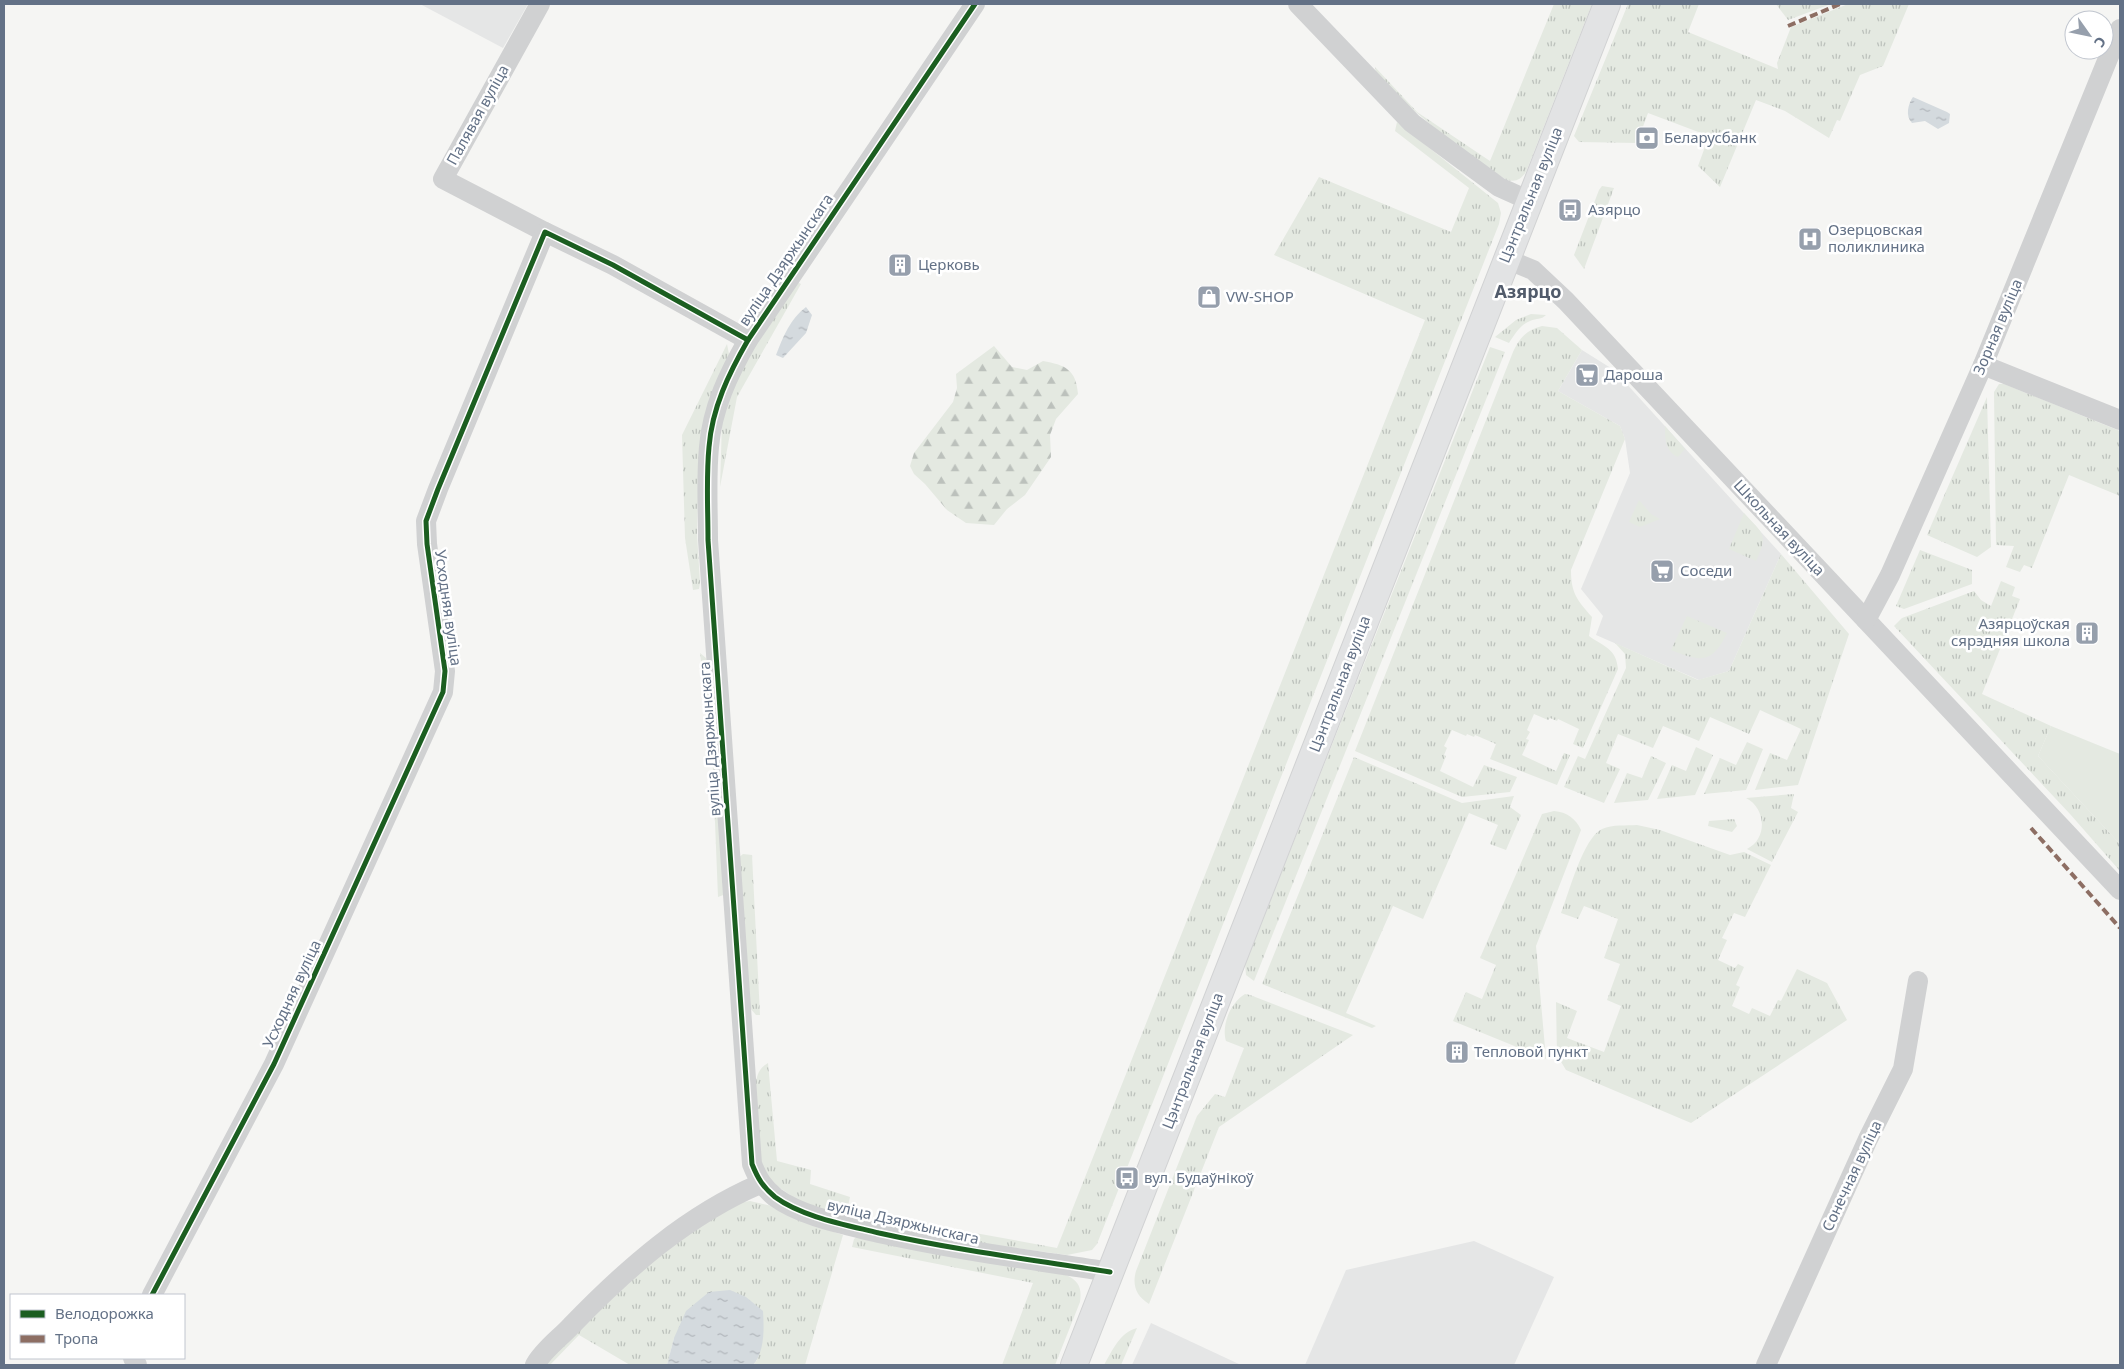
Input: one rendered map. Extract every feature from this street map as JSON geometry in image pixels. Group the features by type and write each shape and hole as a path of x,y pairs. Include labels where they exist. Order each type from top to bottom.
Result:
{"main road":[{"name":"Цэнтральная вуліца","path":"1074,1365 1607,4"}],"street":[{"name":"Палявая вуліца","path":"540,4 443,179 544,232"},
{"name":"вуліца Дзяржынскага","path":"975,4 748,340 730,372 713,420 708,447 708,540 752,1164 760,1184 777,1198 798,1210 853,1227 945,1247 1110,1272"},
{"path":"1298,4 1412,123 1499,188 1530,201"},
{"name":"Зорная вуліца","path":"1866,620 1890,575 1983,365 2120,29"},
{"path":"544,232 612,264 748,340"},
{"name":"Усходняя вуліца","path":"153,1294 274,1064 443,692 445,671 427,544 426,521 544,232"},
{"name":"Школьная вуліца","path":"1506,259 1533,270 1543,278 2120,890"},
{"path":"1983,365 2120,420"},
{"name":"Сонечная вуліца","path":"1766,1365 1868,1139 1903,1069 1918,981"},
{"path":"535,1365 598,1298 670,1236 708,1209 760,1184"}],"shaded area":[{"path":"420,4 528,4 503,48"},
{"path":"1582,350 1614,370 1781,554 1729,671 1699,680 1596,635 1603,616 1581,589 1630,473 1625,439 1620,426 1558,391"},
{"path":"1474,1241 1554,1277 1514,1365 1305,1365 1346,1270"},
{"path":"1151,1323 1241,1365 1132,1365"}],"green space":[{"path":"1554,4 1592,4 1526,172 1518,180 1507,180 1469,157 1377,79 1375,67 1417,112 1490,161"},
{"path":"1628,4 1699,4 1688,32 1778,69 1777,63 1791,27 1848,4 1909,4 1883,66 1860,75 1840,121 1837,120 1829,138 1785,111 1756,100 1720,187 1698,166 1709,136 1648,113 1637,143 1579,142 1574,136"},
{"path":"1776,4 1831,4 1788,20"},
{"path":"1397,122 1498,203 1501,213 1499,224 1097,1244 1092,1250 1067,1255 971,1242 964,1231 1057,1248 1425,320 1274,255 1319,177 1451,232 1469,188 1395,131"},
{"path":"1602,186 1614,188 1584,269 1574,255"},
{"path":"795,281 801,284 737,397 720,487 722,422 737,374"},
{"path":"1531,314 1546,315 1523,325 1509,343 1495,337 1516,320"},
{"path":"1542,326 1557,328 1582,350 1558,391 1620,426 1625,439 1571,570 1572,585 1576,596 1592,617 1589,636 1612,652 1618,669 1583,748 1573,744 1579,729 1558,719 1557,721 1550,718 1548,720 1534,714 1527,730 1530,732 1526,739 1529,740 1522,755 1556,771 1564,753 1570,755 1557,785 1490,759 1496,744 1475,735 1474,737 1467,734 1466,736 1452,730 1444,746 1447,748 1444,755 1446,756 1440,771 1473,787 1484,765 1517,777 1510,792 1462,797 1355,751 1513,352 1524,335"},
{"path":"727,344 729,354 699,462 697,533 700,583 699,589 693,590 685,538 682,435"},
{"path":"994,346 1012,367 1027,370 1043,361 1063,367 1075,379 1078,394 1056,419 1050,435 1051,457 1025,495 1007,509 994,525 966,523 947,510 914,474 910,466 914,453 953,402 957,388 956,374"},
{"path":"1490,347 1505,352 1254,981 1246,975 1245,964"},
{"path":"1999,384 2004,384 2120,431 2120,496 2069,475 2032,568 2024,565 2020,572 2006,567 2014,546 1996,545 1994,392"},
{"path":"1987,397 1991,547 1977,557 1927,535"},
{"path":"1665,426 1685,449 1678,457 1670,452 1668,448"},
{"path":"1639,500 1651,514 1660,519 1640,527 1629,522"},
{"path":"1744,513 1760,530 1763,539 1756,561 1729,549"},
{"path":"1920,550 1972,570 1972,584 1904,609 1896,606"},
{"path":"1781,554 1849,634 1798,785 1755,790 1770,753 1787,760 1801,729 1760,710 1749,734 1710,717 1699,741 1663,726 1653,748 1618,734 1606,763 1620,769 1604,803 1564,787 1578,756 1585,759 1626,668 1625,654 1615,643 1698,680 1729,671"},
{"path":"2001,581 2015,587 2012,596 2020,599 1982,694 2051,726 2038,756 2120,844 2120,871 2070,814 1894,626 1902,618 1974,591 1981,600 1991,606"},
{"path":"1687,616 1727,633 1722,643 1711,655 1705,658 1690,657 1671,650"},
{"path":"700,653 706,658 709,667 726,894 718,897 712,747"},
{"path":"2051,726 2120,754 2120,844 2038,756"},
{"path":"1747,742 1763,749 1746,790 1704,794 1720,758 1736,765"},
{"path":"1696,747 1713,755 1695,795 1657,799 1672,765 1686,771"},
{"path":"1651,756 1666,763 1648,800 1614,803 1627,773 1642,778"},
{"path":"1354,757 1462,803 1514,796 1510,807 1521,815 1506,850 1490,844 1498,825 1469,813 1423,919 1393,906 1346,1013 1376,1026 1372,1028 1262,984"},
{"path":"1794,794 1791,808 1798,812 1772,862 1747,849 1759,838 1762,824 1758,809 1746,798"},
{"path":"1554,811 1570,817 1581,830 1536,946 1546,1059 1453,1021 1466,992 1482,999 1496,965 1480,958 1542,814"},
{"path":"1734,819 1737,826 1732,832 1708,826 1709,821"},
{"path":"1637,825 1660,830 1730,855 1744,852 1771,865 1745,917 1734,913 1722,938 1727,940 1718,960 1735,968 1738,964 1744,967 1736,985 1740,987 1732,1006 1749,1014 1752,1008 1770,1016 1778,1000 1781,1001 1797,969 1827,983 1847,1020 1691,1123 1566,1070 1557,1055 1556,1002 1577,1011 1567,1038 1604,1052 1621,1006 1607,1000 1620,964 1604,958 1618,919 1584,906 1578,919 1561,913 1583,854 1595,834 1611,826"},
{"path":"743,854 752,855 760,1015 756,1015 750,1008 738,858"},
{"path":"1245,994 1353,1035 1219,1127 1149,1304 1136,1290 1136,1271 1197,1116 1215,1094 1225,1097 1244,1048 1226,1041 1226,1021 1235,1002"},
{"path":"768,1063 777,1161 811,1170 810,1184 850,1197 847,1211 844,1215 802,1203 777,1186 770,1179 761,1164 755,1087 758,1073"},
{"path":"750,1201 772,1206 807,1223 843,1235 805,1365 753,1365 757,1360 674,1338 667,1365 630,1365 579,1335 550,1365 543,1365 553,1353 673,1242 738,1203"},
{"path":"858,1236 1070,1277 1079,1286 1080,1302 1055,1365 1002,1365 1033,1283 852,1247 854,1239"},
{"path":"1137,1328 1121,1365 1104,1365 1121,1338"}],"water":[{"path":"1913,97 1950,114 1949,123 1938,129 1925,121 1912,123 1908,117 1908,110"},
{"path":"806,307 812,315 806,333 783,358 776,355 791,323"},
{"path":"730,1290 746,1297 763,1311 762,1347 753,1365 667,1365 674,1338 686,1311 709,1292"}],"marked path":[{"path":"1788,26 1840,4"},
{"path":"2031,828 2120,928"}],"cycle path":[{"path":"975,4 748,340 722,391 711,433 708,470 708,540 752,1164 761,1182 775,1197 798,1210 825,1220 936,1245 1110,1272"},
{"path":"153,1294 274,1064 443,692 445,671 427,544 426,521 545,232 613,265 748,340"}],"place":[{"name":"Беларусбанк","path":"1647,138"},
{"name":"Азярцо","path":"1570,210"},
{"name":"Озерцовская поликлиника","path":"1810,239"},
{"name":"Церковь","path":"900,265"},
{"name":"VW-SHOP","path":"1209,297"},
{"name":"Дароша","path":"1587,375"},
{"name":"Соседи","path":"1662,571"},
{"name":"Азярцоўская сярэдняя школа","path":"2087,633"},
{"name":"Тепловой пункт","path":"1457,1052"},
{"name":"вул. Будаўнікоў","path":"1127,1178"}],"district":[{"name":"Азярцо","path":"1528,292"}]}
